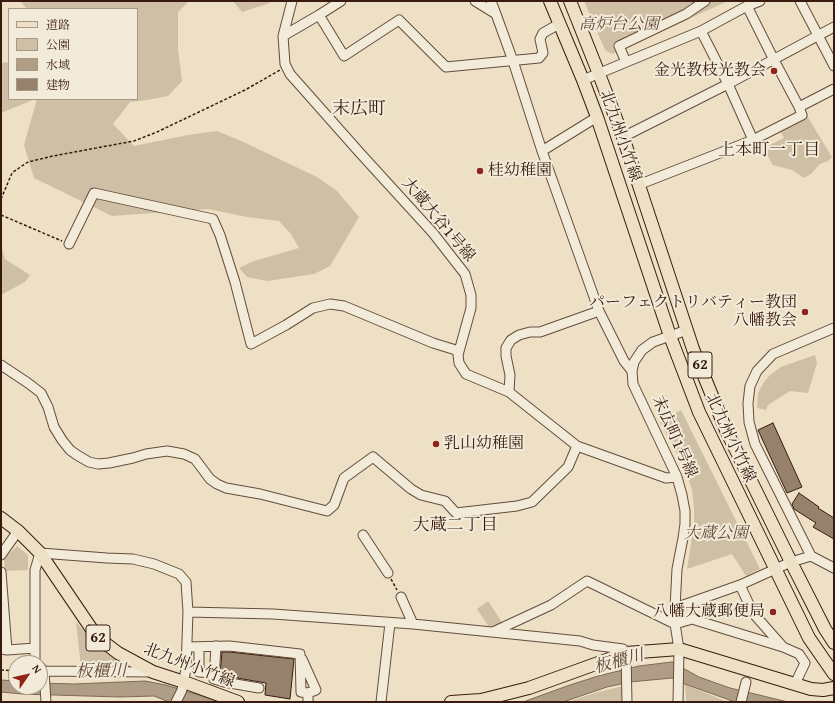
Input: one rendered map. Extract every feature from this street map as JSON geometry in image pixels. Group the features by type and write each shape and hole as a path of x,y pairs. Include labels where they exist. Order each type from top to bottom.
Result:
{"main road":[{"name":"北九州小竹線","path":"550,1 597,117 670,336 699,412 809,638 834,674"},
{"name":"北九州小竹線","path":"570,1 623,137 696,356 726,430 791,562 830,628 834,643"},
{"name":"北九州小竹線","path":"1,518 18,531 40,553 97,637 118,653 183,686 238,702"},
{"path":"451,702 480,701 529,688 626,658 679,655 811,689 824,690 834,688"}],"street":[{"path":"284,64 283,36 292,1"},
{"path":"283,36 341,1"},
{"path":"475,1 496,14"},
{"path":"491,1 599,311 624,362 632,371"},
{"path":"626,62 619,46 686,14 705,1"},
{"path":"583,80 701,31 747,6 760,1"},
{"path":"800,1 834,66"},
{"path":"638,185 753,140 802,115 747,6"},
{"path":"319,15 344,56 399,20 446,67 540,58 543,53 540,39 543,33 559,24"},
{"path":"623,137 728,84 834,27"},
{"path":"701,31 728,84 753,140"},
{"name":"大蔵大谷1号線","path":"284,64 302,88 433,233 465,274 471,295 471,308 458,355 459,363 466,374 509,392 577,446 666,478 677,477"},
{"path":"799,107 834,89"},
{"path":"542,151 597,117"},
{"path":"69,244 94,193 213,219 220,235 235,282 251,344 313,308 330,304 344,306 434,343 459,351"},
{"path":"509,392 510,375 506,348 511,340 519,335 530,332 540,332 599,311"},
{"path":"834,328 773,354 757,371 750,386 748,403 749,422 755,444 811,556 834,568"},
{"path":"632,371 634,362 642,350 653,342 687,330"},
{"path":"1,365 41,393 48,406 54,427 62,440 70,450 89,462 98,464 109,463 146,454 167,451 184,454 195,459 210,479 226,488 260,494 327,511 334,505 344,478 373,457 411,489 421,494 444,501 456,513 517,506 532,502 568,467 577,446"},
{"name":"末広町1号線","path":"632,371 633,384 677,477 685,511 685,524 677,569 675,608 675,624 679,655 678,702"},
{"path":"1,555 18,531"},
{"path":"363,535 388,573"},
{"path":"35,655 35,570 40,553 132,559 154,564 179,574 186,582 188,612 186,669 183,686 176,702"},
{"path":"675,608 740,585 791,562 811,556"},
{"path":"1,572 4,649 35,648"},
{"path":"494,632 551,605 587,581 675,624 692,619 782,647 799,654 805,663 795,684"},
{"path":"740,585 753,613 782,647"},
{"path":"401,597 413,624"},
{"path":"188,612 273,614 413,624 580,641 592,645 623,649 626,658 627,698"},
{"path":"381,702 390,623"},
{"path":"216,646 214,679 259,688"},
{"path":"187,647 230,646 300,654 301,692 308,697"},
{"path":"199,647 199,672 214,673"},
{"path":"48,671 153,672"},
{"path":"741,702 746,682"}],"path":[{"path":"1,199 12,173 28,162 134,141 157,132 245,90 281,69 284,64"},
{"path":"1,215 69,244"},
{"path":"388,573 401,597"}],"green space":[{"path":"20,1 189,1 178,12 178,49 182,81 168,96 130,102 113,124 134,146 188,135 217,131 317,177 337,191 359,217 330,266 314,274 267,281 247,277 239,268 251,262 299,248 291,234 279,221 247,217 208,209 112,216 34,178 24,145 37,100 138,100 138,8 26,8"},
{"path":"233,1 272,1 242,12"},
{"name":"高炉台公園","path":"584,1 728,1 612,54 605,50"},
{"path":"8,62 8,100 33,100 1,113 1,63"},
{"path":"807,116 832,157 828,161 820,164 811,174 804,178 792,170 773,165 763,148 784,138 778,128"},
{"path":"1,245 5,259 30,275 25,282 1,295"},
{"path":"815,355 817,363 808,393 790,391 768,405 766,410 757,408 758,393 770,375 781,367"},
{"name":"大蔵公園","path":"681,410 760,569 746,576 732,554 687,569 694,525 692,489 685,470 660,422"},
{"path":"17,546 28,555 28,570 5,571 4,559"},
{"path":"488,601 503,624 491,630 477,609"},
{"path":"76,622 97,646 115,659 117,664 114,666 81,667"},
{"path":"685,684 727,702 687,702"},
{"path":"623,686 623,699 620,702 568,702 595,693"}],"water":[{"path":"672,662 699,677 730,688 788,702 735,702 672,678 630,682 607,687 563,702 523,702 598,676 639,666"},
{"path":"1,680 8,680 8,693 1,692"},
{"path":"145,681 166,685 221,702 169,702 154,696 119,697 48,695 48,683 74,684"}],"building":[{"path":"773,423 802,487 787,493 758,430"},
{"path":"799,493 834,518 834,539 813,527 816,523 794,509 792,504"},
{"path":"222,652 294,659 290,699 265,695 266,683 220,675"}],"place":[{"name":"金光教枝光教会","path":"774,71"},
{"name":"桂幼稚園","path":"480,171"},
{"name":"パーフェクトリバティー教団 八幡教会","path":"805,312"},
{"name":"乳山幼稚園","path":"436,444"},
{"name":"八幡大蔵郵便局","path":"773,612"}],"district":[{"name":"末広町","path":"359,109"},
{"name":"上本町一丁目","path":"769,151"},
{"name":"大蔵二丁目","path":"455,526"}],"water label":[{"name":"板櫃川","path":"619,662"},
{"name":"板櫃川","path":"101,672"}]}
